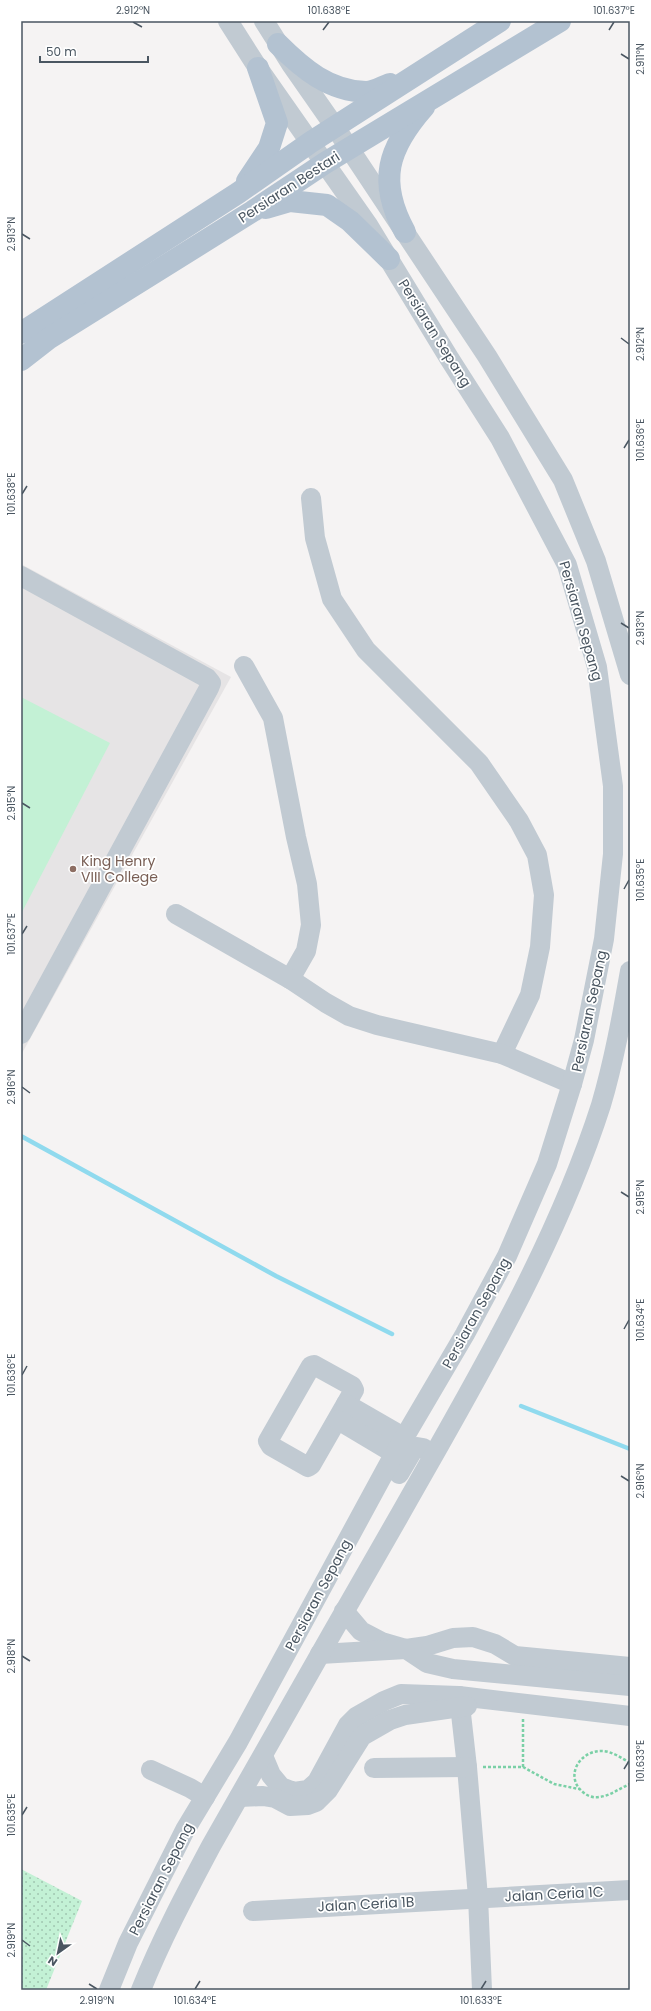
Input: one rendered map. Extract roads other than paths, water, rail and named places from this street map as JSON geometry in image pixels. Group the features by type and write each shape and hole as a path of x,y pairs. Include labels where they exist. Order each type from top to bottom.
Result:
{"main road":[{"name":"Persiaran Bestari","path":"21,333 238,193 311,142 500,21"},
{"name":"Persiaran Bestari","path":"21,360 61,331 253,211 325,163 560,21"},
{"path":"278,44 298,64 317,78 335,87 368,92 413,76"},
{"path":"238,193 269,148 277,123 258,68"},
{"path":"405,232 395,214 389,188 389,166 396,146 431,98"},
{"path":"253,211 290,201 327,206 350,221 389,259"}],"street":[{"name":"Persiaran Sepang","path":"109,1990 128,1943 185,1830 205,1798 400,1446 465,1334 507,1256 547,1164 584,1040 604,940 612,854 613,786 597,667 566,565 532,496 500,438 389,259 311,142 258,68 228,21"},
{"name":"Persiaran Sepang","path":"264,21 487,356 563,480 596,561 630,675"},
{"path":"311,498 315,538 332,599 366,650 479,763 520,821 537,855 544,895 540,948 530,995 502,1054"},
{"path":"21,576 207,678 211,683 21,1034"},
{"path":"244,666 273,718 296,837 307,884 311,925 306,951 290,979"},
{"path":"176,914 290,979 326,1003 349,1016 377,1025 502,1054 572,1084"},
{"name":"Persiaran Sepang","path":"141,1990 154,1956 178,1906 433,1455 535,1268 576,1175 601,1104 617,1043 630,971"},
{"path":"311,1366 318,1366 354,1387 342,1412 312,1465 308,1467 268,1444 268,1441 311,1366"},
{"path":"342,1412 400,1446"},
{"path":"295,1637 360,1540 412,1452 417,1447 423,1448 433,1455"},
{"path":"344,1611 361,1631 382,1642 406,1649 426,1663 453,1669 630,1686"},
{"path":"320,1654 406,1649 427,1646 452,1638 474,1637 495,1644 515,1656 630,1667"},
{"path":"263,1756 271,1775 281,1787 294,1792 308,1790 317,1782 348,1725 364,1711 401,1694 459,1702"},
{"path":"239,1797 263,1796 290,1806 308,1805 316,1802 328,1790 362,1736 390,1720 405,1714 459,1702 486,1700 630,1716"},
{"path":"459,1702 468,1767 478,1897 482,1990"},
{"path":"374,1768 468,1767"},
{"path":"151,1770 190,1788 205,1798"},
{"name":"Jalan Ceria 1C","path":"478,1897 630,1890"},
{"name":"Jalan Ceria 1B","path":"254,1911 478,1897"}],"waterway":[{"path":"21,1136 276,1276 392,1334"},
{"path":"521,1406 630,1449"}],"place":[{"name":"King Henry VIII College","path":"73,869"}]}
